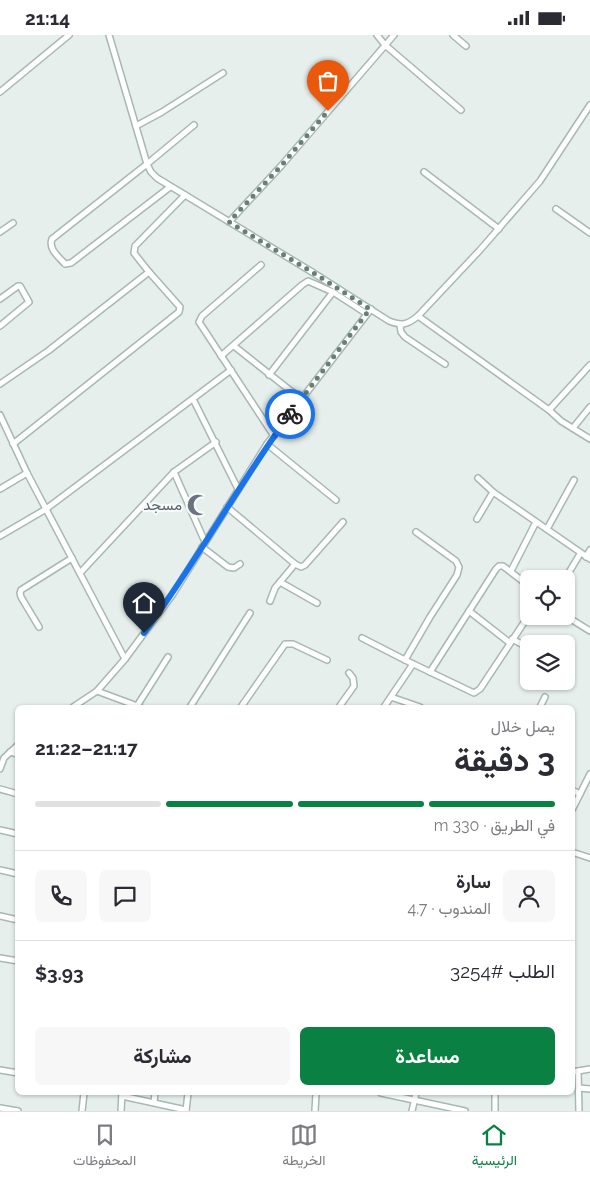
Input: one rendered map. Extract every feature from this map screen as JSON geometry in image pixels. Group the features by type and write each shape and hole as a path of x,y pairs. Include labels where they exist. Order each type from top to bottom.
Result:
{"street":[{"path":"0,92 69,35"},
{"path":"109,35 147,165 151,172 170,187 312,272 369,311"},
{"path":"376,35 385,45 461,110"},
{"path":"229,222 281,166 394,35"},
{"path":"453,35 466,46"},
{"path":"136,126 162,112 223,73"},
{"path":"221,356 308,281 314,282 389,321 400,325 409,324 499,229 540,181 590,105"},
{"path":"170,187 71,263 65,264 52,248 50,243 52,239 147,165 194,125"},
{"path":"424,172 499,229"},
{"path":"14,444 179,312 180,307 134,253 135,246 185,195"},
{"path":"556,209 590,233"},
{"path":"0,232 13,223"},
{"path":"261,265 199,321 199,324 274,436"},
{"path":"0,384 48,351 149,272"},
{"path":"0,299 17,286 20,286 29,302 0,326"},
{"path":"269,375 333,292"},
{"path":"76,705 97,691 124,659 173,594 268,444 369,311"},
{"path":"418,316 590,439"},
{"path":"400,325 401,332 405,337 445,364"},
{"path":"234,346 301,399"},
{"path":"549,410 590,365"},
{"path":"0,536 46,509 231,370"},
{"path":"193,399 238,489"},
{"path":"573,428 590,407"},
{"path":"0,415 46,509 124,659"},
{"path":"80,573 174,472 216,442"},
{"path":"268,444 336,500"},
{"path":"174,472 203,544 228,567 240,565"},
{"path":"0,489 28,473"},
{"path":"478,479 493,492 580,554 588,558 590,550"},
{"path":"547,529 574,480"},
{"path":"477,519 493,492"},
{"path":"227,507 301,567 305,565 343,522"},
{"path":"511,571 536,522"},
{"path":"405,660 460,567 456,561 416,532"},
{"path":"570,570 580,554"},
{"path":"39,627 20,593 24,588 72,558"},
{"path":"270,601 274,589 295,563"},
{"path":"430,672 496,569 499,566 503,566 520,578"},
{"path":"280,582 317,603"},
{"path":"469,611 511,641 520,644"},
{"path":"191,705 250,613"},
{"path":"575,621 590,631"},
{"path":"362,638 474,693 480,689 522,625"},
{"path":"242,705 285,643 293,644 327,660"},
{"path":"140,705 168,657"},
{"path":"386,705 414,664"},
{"path":"340,705 354,686 353,678 349,673"},
{"path":"97,691 134,705"},
{"path":"392,697 414,705"},
{"path":"541,705 545,697"},
{"path":"0,769 2,756 15,747"},
{"path":"10,751 15,753"},
{"path":"575,805 590,774"},
{"path":"0,789 15,793"},
{"path":"575,792 580,794"},
{"path":"0,830 15,834"},
{"path":"575,853 590,858"},
{"path":"0,869 15,873"},
{"path":"0,916 15,919"},
{"path":"0,958 15,960"},
{"path":"579,1111 579,1089 575,1072 590,1069"},
{"path":"0,1070 15,1072"},
{"path":"579,1089 590,1089"},
{"path":"82,1111 84,1095"},
{"path":"121,1111 122,1095"},
{"path":"126,1095 186,1110 188,1095"},
{"path":"154,1095 154,1102"},
{"path":"314,1111 316,1095"},
{"path":"390,1095 465,1111"},
{"path":"412,1111 416,1095"},
{"path":"495,1095 495,1111"},
{"path":"0,1107 18,1111"}],"way so far":[{"path":"290,414 370,309 229,222 281,166 328,111"}],"place":[{"name":"مسجد","path":"198,505"}],"route":[{"path":"144,633 173,594 258,459 290,414"}]}
